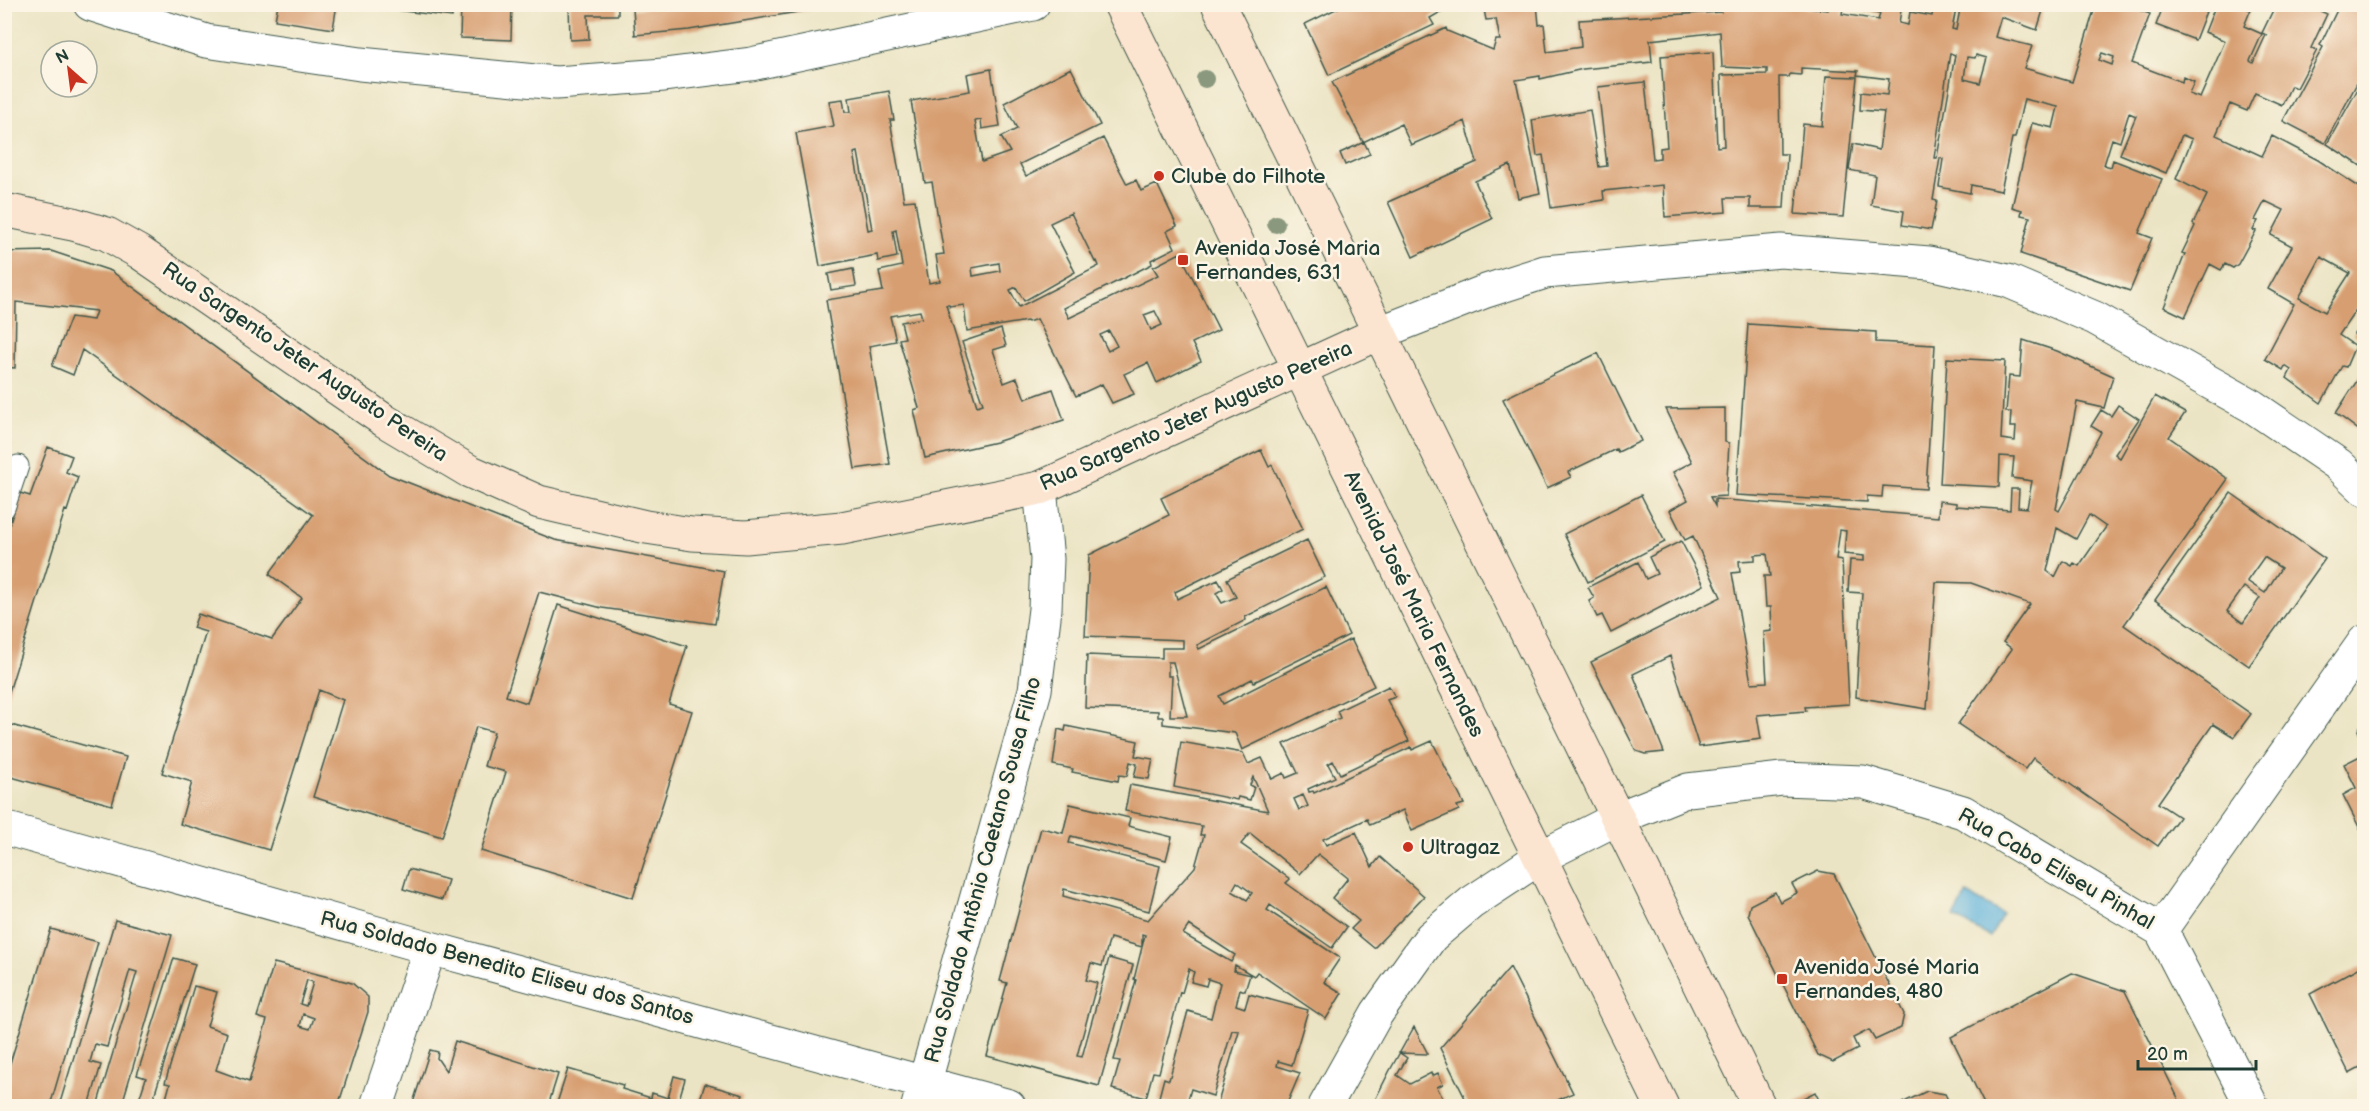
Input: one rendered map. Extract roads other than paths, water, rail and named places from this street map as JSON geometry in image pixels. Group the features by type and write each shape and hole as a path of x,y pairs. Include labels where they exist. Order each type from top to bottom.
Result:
{"main road":[{"name":"Avenida José Maria Fernandes","path":"1120,4 1662,1107"},
{"path":"1218,4 1759,1107"},
{"name":"Rua Sargento Jeter Augusto Pereira","path":"4,210 107,234 131,247 385,421 469,471 539,502 692,534 746,537 842,528 1040,488 1379,333"}],"street":[{"path":"90,4 206,41 360,64 555,83 664,75 751,64 1033,4"},
{"name":"Rua Sargento Jeter Augusto Pereira","path":"1379,333 1486,291 1545,272 1781,251 1929,263 2008,280 2095,318 2252,406 2339,465 2364,489"},
{"name":"Rua Soldado Antônio Caetano Sousa Filho","path":"921,1094 1035,690 1045,609 1047,559 1040,488"},
{"path":"2161,930 2364,642"},
{"name":"Rua Cabo Eliseu Pinhal","path":"1324,1107 1377,1012 1431,937 1471,903 1539,858 1618,818 1688,790 1782,779 1863,782 1963,812 2161,930 2252,1107"},
{"name":"Rua Soldado Benedito Eliseu dos Santos","path":"4,828 430,948 921,1094 1009,1107"},
{"path":"377,1107 430,948"}],"lane":[{"path":"4,508 18,466"}],"water":[{"path":"1967,894 2003,914 1990,937 1954,917"}],"place":[{"name":"Clube do Filhote","path":"1159,176"},
{"name":"Avenida José Maria Fernandes, 631","path":"1183,260"},
{"name":"Ultragaz","path":"1408,847"},
{"name":"Avenida José Maria Fernandes, 480","path":"1782,979"}]}
